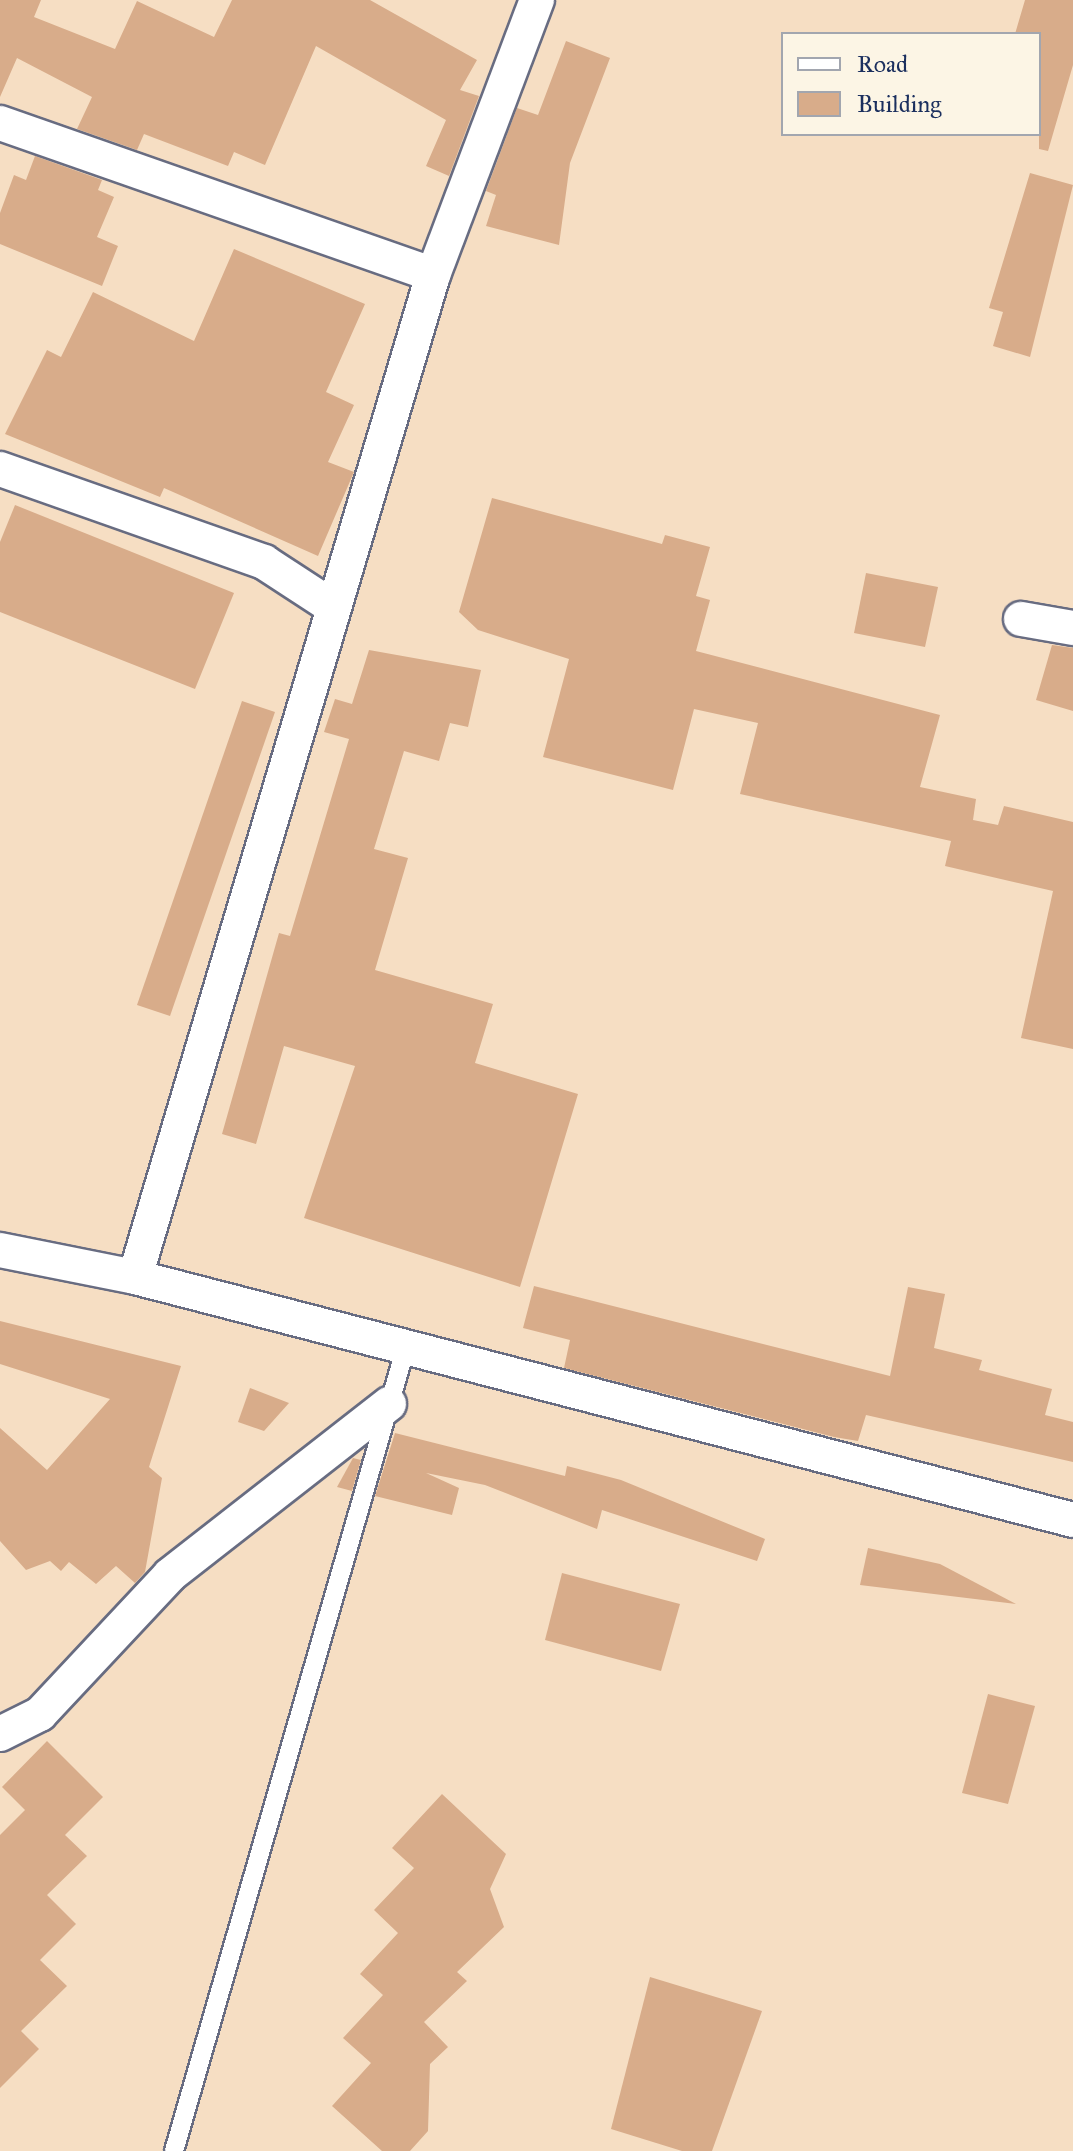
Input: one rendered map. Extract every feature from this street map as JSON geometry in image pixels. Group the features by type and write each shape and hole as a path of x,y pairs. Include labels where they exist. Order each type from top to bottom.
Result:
{"street":[{"path":"135,1277 330,605 433,275 537,0"},
{"path":"0,123 433,275"},
{"path":"0,469 264,562 330,605"},
{"path":"1021,619 1073,628"},
{"path":"0,1250 135,1277 405,1350 1073,1520"},
{"path":"0,1734 40,1714 170,1575 389,1404"}],"lane":[{"path":"174,2151 405,1350"}],"building":[{"path":"0,0 41,0 34,17 115,49 137,1 214,37 232,0 370,0 477,60 460,90 479,96 449,176 426,166 446,120 316,46 265,165 234,152 228,166 144,134 137,150 77,129 92,97 17,58 0,97"},
{"path":"1025,0 1073,0 1073,65 1048,151 1039,149 1041,32 1016,32"},
{"path":"566,41 610,58 570,163 559,245 486,226 496,195 486,191 517,108 538,115"},
{"path":"35,156 102,180 98,190 114,197 97,237 118,246 102,286 0,244 0,213 14,175 26,180"},
{"path":"1030,173 1073,185 1030,357 993,346 1003,312 989,308"},
{"path":"234,249 365,304 326,392 354,405 328,462 354,472 318,556 164,488 160,497 5,434 47,350 61,357 93,292 194,341"},
{"path":"492,498 662,544 665,535 710,547 696,596 710,600 696,651 940,715 920,787 976,799 973,820 998,825 1004,806 1073,822 1073,1049 1021,1038 1053,891 945,866 951,841 740,794 758,723 694,709 673,790 543,757 569,659 478,630 459,612"},
{"path":"15,505 234,593 195,689 0,612 0,542"},
{"path":"866,573 938,587 925,647 854,633"},
{"path":"1052,645 1073,648 1073,711 1036,700"},
{"path":"369,650 481,670 468,727 450,723 439,761 404,751 374,849 408,858 375,970 493,1004 475,1063 578,1094 520,1287 304,1218 355,1066 284,1046 256,1144 222,1134 279,933 290,936 349,739 324,732 335,699 352,704"},
{"path":"242,701 275,712 170,1016 137,1005"},
{"path":"534,1286 890,1376 908,1287 945,1294 934,1348 982,1360 979,1370 1052,1389 1045,1415 1073,1422 1073,1462 866,1415 858,1441 834,1437 564,1368 570,1340 523,1328"},
{"path":"0,1321 181,1366 149,1467 162,1478 145,1572 135,1583 116,1566 96,1584 69,1562 61,1571 50,1561 26,1570 0,1541 0,1428 47,1470 110,1399 0,1364"},
{"path":"250,1388 289,1403 264,1431 238,1422"},
{"path":"395,1433 565,1476 567,1466 621,1480 765,1539 757,1561 602,1510 597,1529 485,1485 426,1473 459,1488 452,1515 375,1496"},
{"path":"353,1458 361,1460 352,1491 337,1487"},
{"path":"868,1548 940,1564 1016,1604 860,1585"},
{"path":"562,1573 680,1604 661,1671 545,1640"},
{"path":"988,1694 1035,1706 1008,1804 962,1793"},
{"path":"47,1741 103,1797 65,1835 87,1856 47,1895 76,1924 40,1960 67,1986 21,2031 39,2049 0,2088 0,1835 25,1810 2,1787"},
{"path":"442,1794 506,1854 490,1889 504,1927 457,1972 467,1981 424,2022 448,2047 430,2064 428,2131 410,2151 382,2151 332,2106 371,2063 343,2038 383,1995 360,1974 398,1933 374,1910 414,1868 392,1848"},
{"path":"650,1977 762,2011 712,2151 682,2151 611,2129"}]}
